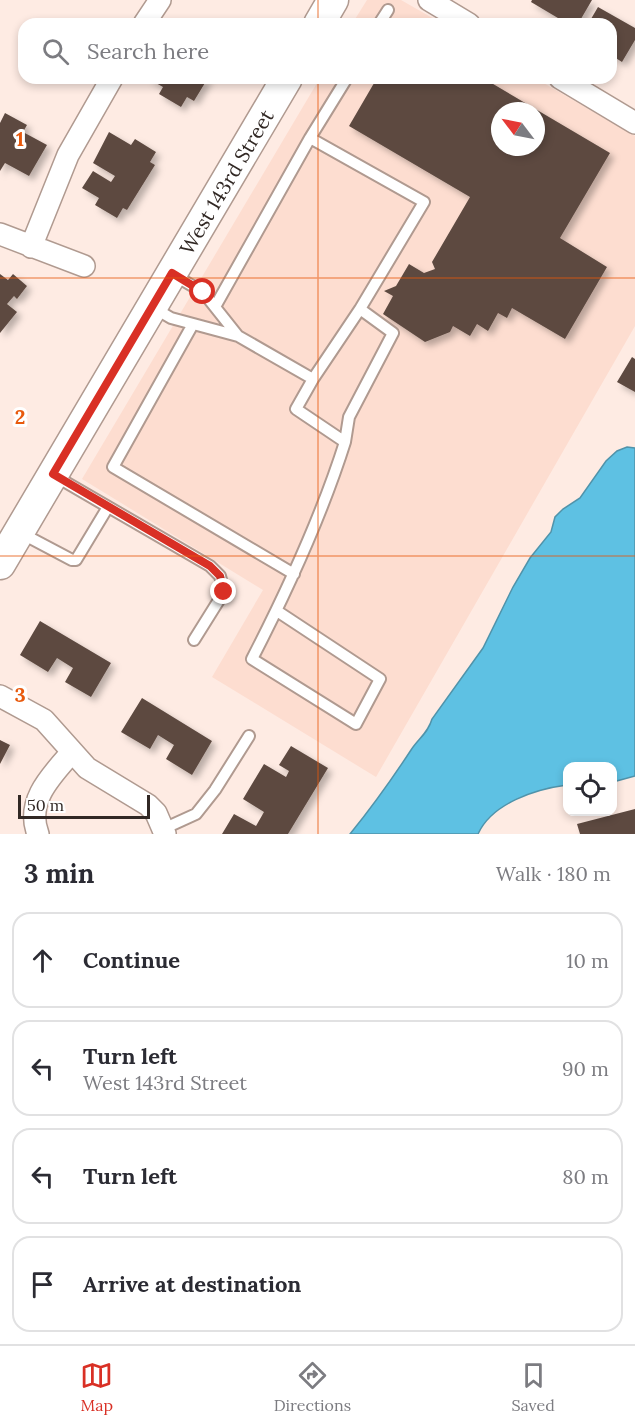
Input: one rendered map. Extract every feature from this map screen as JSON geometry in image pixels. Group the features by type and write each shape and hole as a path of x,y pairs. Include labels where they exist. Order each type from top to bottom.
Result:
{"main road":[{"path":"322,18 333,0"},
{"name":"West 143rd Street","path":"0,564 283,84"}],"street":[{"path":"148,18 160,0"},
{"path":"429,0 459,18"},
{"path":"31,247 68,154 109,84"},
{"path":"570,84 635,123"},
{"path":"0,234 84,266"},
{"path":"0,696 44,720 87,768 148,805 156,813 164,832"},
{"path":"38,834 34,818 39,793 72,752"}],"lane":[{"path":"383,18 388,10"},
{"path":"216,305 342,84"},
{"path":"310,138 424,202 360,309 313,379 296,409 345,442"},
{"path":"172,273 203,292 216,305 238,336"},
{"path":"152,307 171,318 238,336 313,379"},
{"path":"277,610 380,678 356,724 252,659 294,574 330,488 345,442 349,417 393,333 360,309"},
{"path":"193,324 113,467 294,574"},
{"path":"53,474 210,566 220,576 224,592 194,640"},
{"path":"19,532 76,560 108,507"},
{"path":"164,832 196,814 215,790 249,736"}],"shaded area":[{"path":"367,0 401,0 432,18 356,18"},
{"path":"316,84 545,84 635,136 635,326 376,777 212,677 263,590 82,479"}],"water":[{"path":"627,447 635,448 635,776 617,781 617,762 563,762 563,786 516,799 493,814 478,834 350,834 426,732 432,719 483,648 530,558 551,532 555,517 580,498 606,461 617,451"}],"building":[{"path":"532,0 592,0 582,18 558,18 531,2"},
{"path":"598,7 635,28 635,40 622,62 617,59 617,18 592,18"},
{"path":"158,84 204,84 194,101 187,97 181,107 159,94 163,87"},
{"path":"374,84 493,84 524,102 491,102 491,156 545,156 545,115 610,153 560,238 607,267 565,339 512,308 507,318 498,313 488,331 477,324 470,336 453,326 450,332 425,342 383,314 393,296 384,291 396,286 409,264 424,273 435,269 432,262 470,197 349,126"},
{"path":"5,113 27,125 23,132 47,145 29,176 5,163 0,171 0,123"},
{"path":"109,132 131,145 135,139 156,152 150,162 155,165 127,210 123,208 117,218 95,205 99,198 82,188 93,171 111,182 115,176 93,163"},
{"path":"0,274 8,280 13,274 27,286 17,299 14,296 7,304 17,312 0,333"},
{"path":"632,357 635,359 635,392 617,382"},
{"path":"40,621 111,663 91,697 65,682 73,668 57,658 48,672 20,655"},
{"path":"142,698 212,741 192,775 166,759 174,745 158,735 150,749 121,732"},
{"path":"0,740 10,745 0,764"},
{"path":"291,746 328,768 288,834 222,834 234,814 256,826 264,812 243,799 264,764 286,777 289,771 279,765"},
{"path":"635,809 635,834 580,834 577,824 617,816 617,814"}],"route":[{"path":"203,292 172,273 53,474 210,566 220,576 224,584 224,592"}]}
